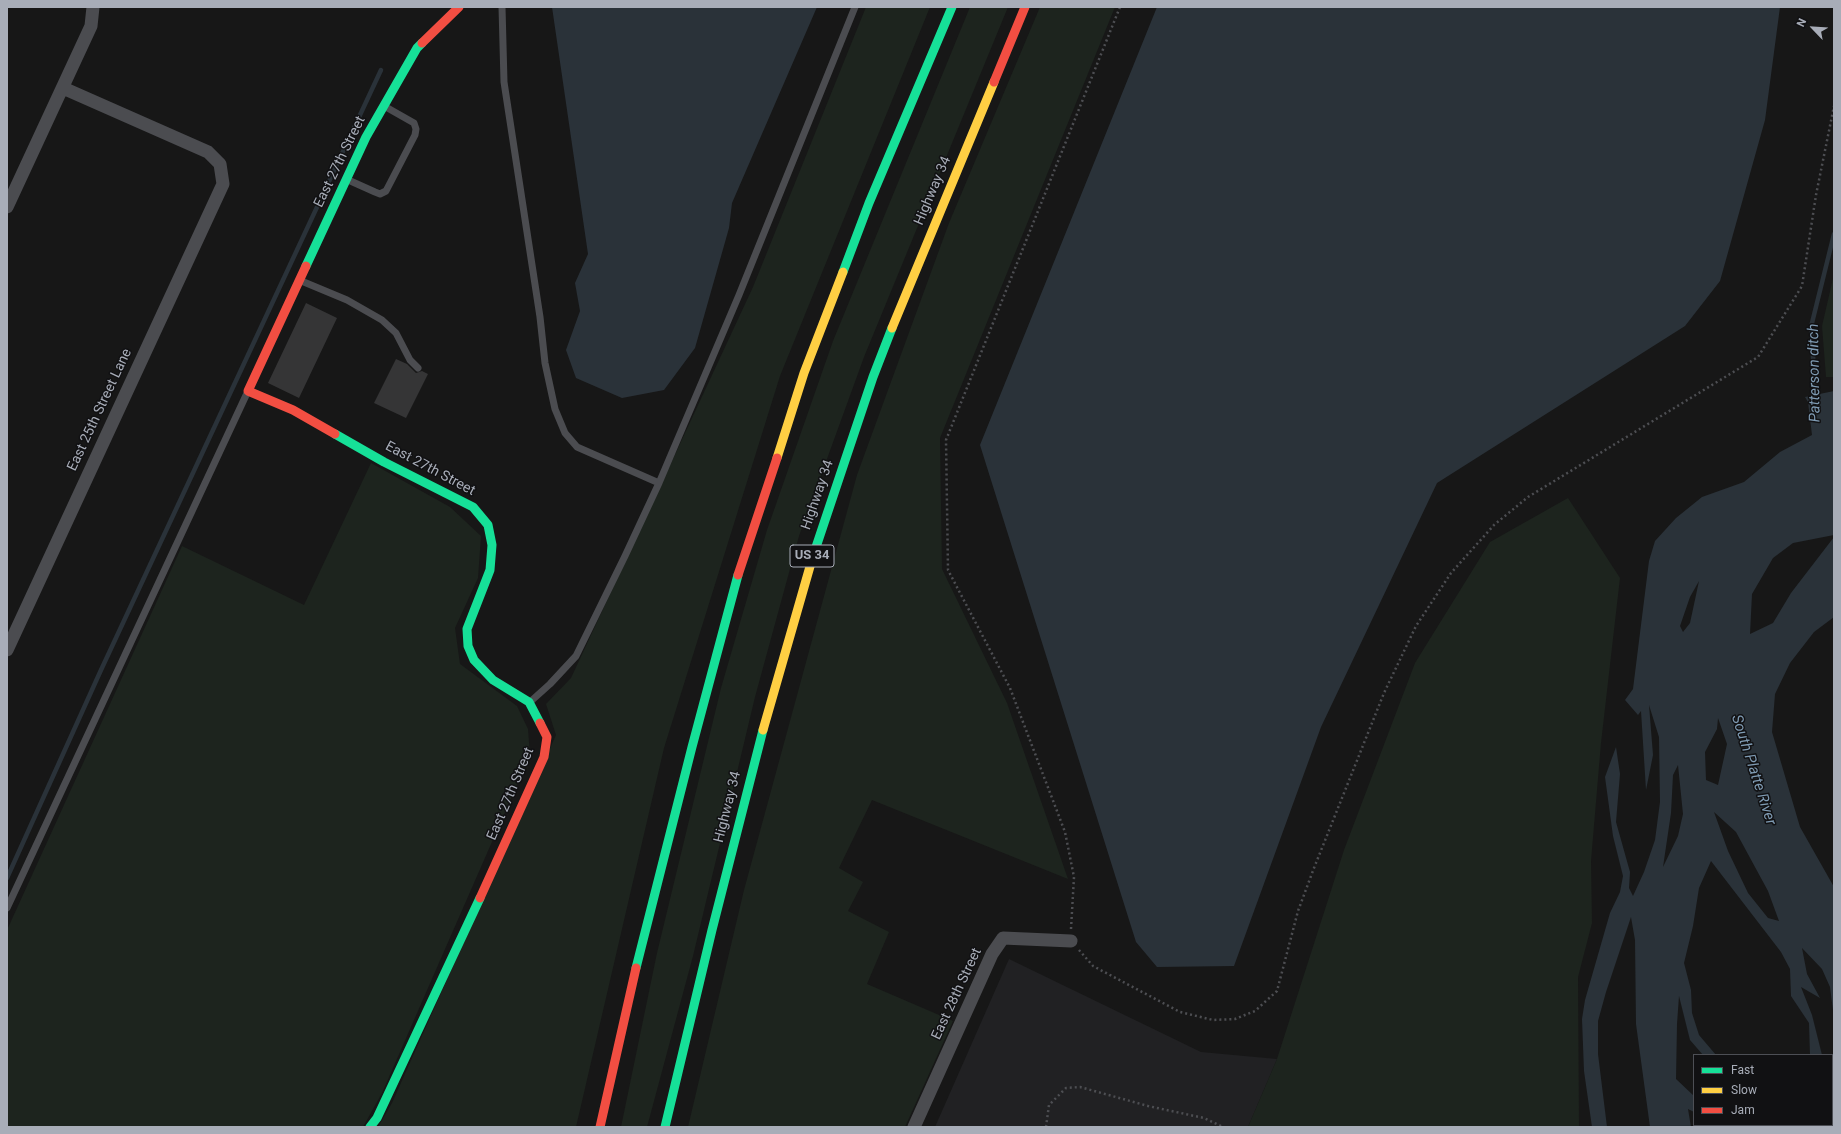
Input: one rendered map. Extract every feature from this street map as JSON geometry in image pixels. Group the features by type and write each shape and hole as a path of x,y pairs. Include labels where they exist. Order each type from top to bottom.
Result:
{"main road":[{"name":"East 27th Street","path":"370,1127 377,1118 427,1012 544,758 547,737 530,702 493,680 474,660 468,646 467,629 490,570 492,545 488,526 472,507 384,462 293,410 248,391 366,137 417,48 459,7"},
{"path":"600,1127 636,970 690,755 740,571 804,373 869,203 952,7"},
{"name":"Highway 34","path":"665,1127 712,930 772,693 820,532 873,377 902,302 1025,7"}],"street":[{"path":"7,207 91,26 93,7"},
{"name":"East 25th Street Lane","path":"7,650 223,184 220,164 208,152 62,88"},
{"name":"East 28th Street","path":"914,1127 992,954 1004,938 1071,941"}],"lane":[{"path":"502,7 504,82 540,317 545,363 554,409 565,433 577,446 659,483"},
{"path":"530,702 550,684 576,656 659,483 782,193 855,7"},
{"path":"346,179 380,194 386,191 415,134 416,128 414,123 384,106"},
{"path":"299,280 347,300 382,320 396,333 410,360 418,368"},
{"path":"7,908 248,391"}],"path":[{"path":"1120,7 946,440 948,570 1010,688 1065,832 1074,877 1071,941 1093,966 1180,1012 1212,1020 1235,1019 1255,1011 1277,991 1298,911 1384,692 1416,626 1451,573 1494,525 1528,497 1758,357 1802,286 1816,195 1834,106"},
{"path":"1046,1127 1049,1105 1066,1088 1080,1087 1148,1106 1204,1118 1223,1127"}],"shaded area":[{"path":"866,7 930,7 780,376 664,748 576,1127 378,1127 392,1103 556,735 546,704 571,678 753,287"},
{"path":"970,7 1008,7 864,357 799,536 755,697 693,956 647,1127 621,1127 657,953 721,688 767,530 833,341"},
{"path":"1040,7 1115,7 940,438 942,569 1007,703 1068,879 872,800 839,868 863,882 848,911 889,932 867,984 953,1021 905,1127 688,1127 744,890 857,475 949,223"},
{"path":"1834,274 1834,381 1833,377 1826,377 1822,326"},
{"path":"371,463 450,507 481,536 478,578 455,628 460,664 517,706 528,729 530,755 382,1093 363,1127 7,1127 7,930 182,546 304,605"},
{"path":"1568,498 1620,578 1601,743 1591,861 1592,923 1578,977 1579,1127 1248,1127 1277,1059 1344,850 1415,663 1490,542"},
{"path":"1009,959 1201,1052 1277,1059 1248,1127 935,1127"}],"water":[{"path":"552,7 817,7 732,203 729,228 695,348 664,390 622,398 576,378 566,350 580,311 575,283 588,254"},
{"path":"1157,7 1780,7 1765,120 1720,281 1685,326 1437,483 1321,727 1234,966 1157,967 1136,942 980,445"},
{"name":"South Platte River","path":"1834,391 1834,535 1793,543 1773,558 1752,594 1750,634 1773,623 1791,593 1834,537 1834,617 1814,632 1790,663 1775,694 1772,732 1800,827 1834,887 1834,1018 1830,987 1822,969 1802,948 1807,974 1820,998 1801,987 1812,1015 1822,1054 1810,1054 1809,1023 1791,996 1790,969 1781,952 1711,861 1699,888 1693,926 1684,963 1691,990 1692,1013 1699,1035 1715,1054 1702,1054 1690,1040 1679,996 1676,1079 1693,1095 1693,1112 1688,1109 1691,1127 1650,1127 1636,1024 1635,940 1631,917 1598,1021 1598,1054 1607,1127 1592,1127 1584,1071 1582,1019 1585,1000 1610,913 1620,892 1623,876 1613,836 1605,777 1616,747 1620,774 1616,822 1630,872 1629,888 1633,896 1644,872 1655,840 1660,802 1659,737 1649,705 1653,755 1646,790 1641,711 1638,715 1625,700 1633,689 1649,561 1655,541 1676,518 1702,497 1744,482 1780,452 1812,435 1808,402 1805,397","holes":["1699,581 1690,623 1683,632 1680,626 1690,597","1718,718 1727,744 1718,785 1706,780 1705,752 1717,729","1678,765 1683,814 1678,836 1663,867 1671,813 1673,775","1714,812 1736,832 1768,891 1779,921 1768,918 1748,893 1728,851"]}],"building":[{"path":"306,303 337,318 299,398 268,383"},
{"path":"396,359 407,364 416,373 422,371 428,374 406,418 374,403"}],"waterway":[{"path":"7,878 101,670 381,70"},
{"name":"Patterson ditch","path":"1816,400 1811,327 1834,234"}],"traffic: fast":[{"path":"843,272 869,203 952,7"},
{"path":"306,266 366,137 417,48 422,43"},
{"path":"813,556 873,377 892,328"},
{"path":"335,434 384,462 473,507 488,525 492,545 490,570 467,629 468,646 474,660 493,680 529,702 540,723"},
{"path":"636,968 692,747 738,575"},
{"path":"665,1127 712,930 763,730"},
{"path":"370,1127 377,1118 480,898"}],"traffic: slow":[{"path":"892,328 994,82"},
{"path":"777,458 804,373 843,272"},
{"path":"763,730 813,556"}],"traffic: jam":[{"path":"422,43 459,7"},
{"path":"994,82 1025,7"},
{"path":"306,266 248,391 293,410 335,434"},
{"path":"738,575 777,458"},
{"path":"480,898 544,757 547,737 540,723"},
{"path":"600,1127 636,968"}]}
